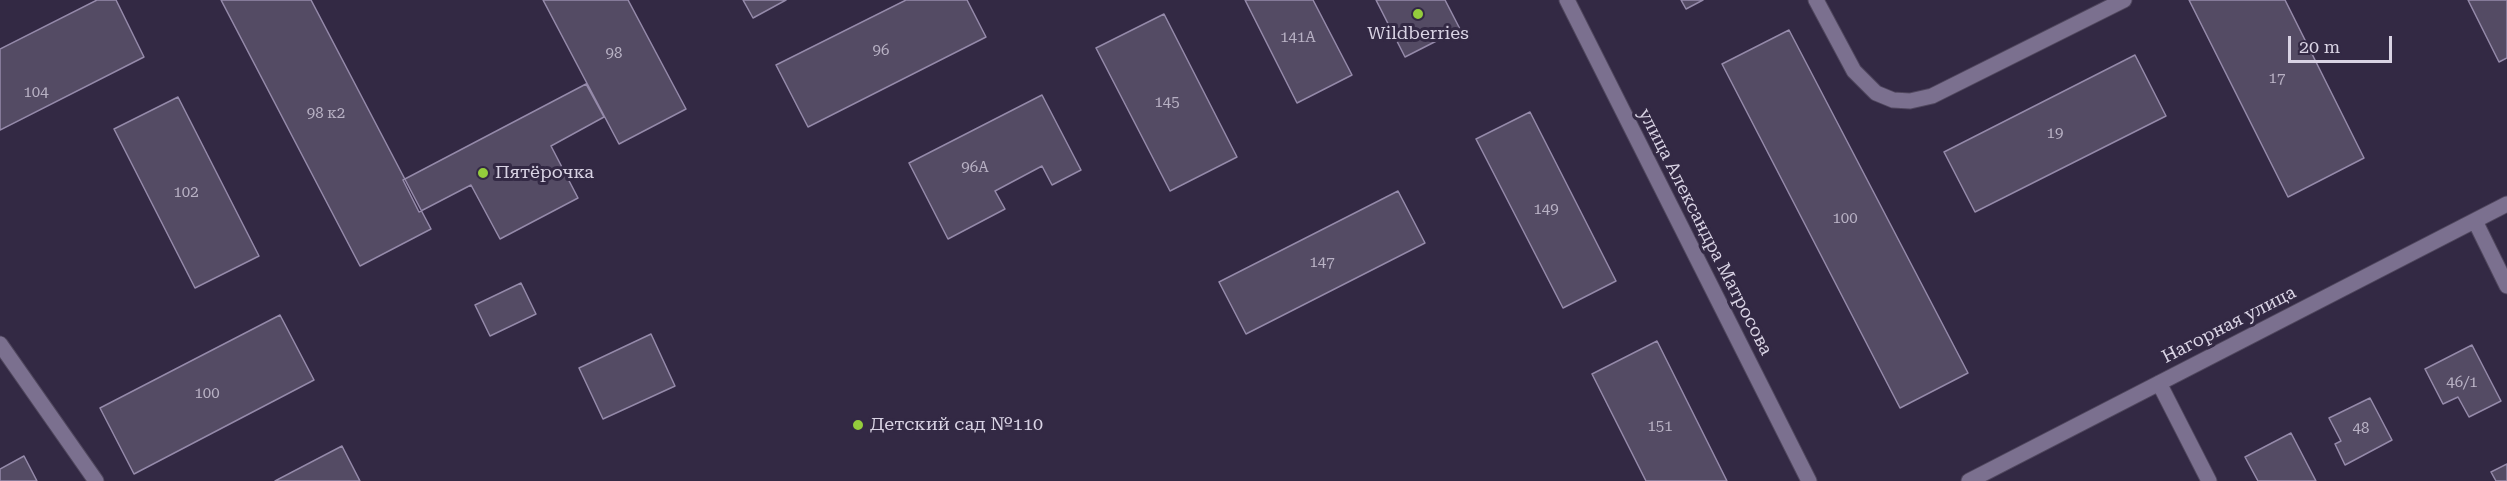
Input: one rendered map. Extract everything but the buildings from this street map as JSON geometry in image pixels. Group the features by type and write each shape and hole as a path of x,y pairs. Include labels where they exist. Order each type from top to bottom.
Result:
{"street":[{"name":"улица Александра Матросова","path":"1567,0 1809,481"},
{"path":"1816,0 1854,71 1876,93 1893,100 1910,101 1932,96 2124,0"},
{"name":"Нагорная улица","path":"1969,481 2507,204"},
{"path":"2475,221 2507,286"},
{"path":"0,344 96,481"},
{"path":"2159,383 2209,481"}],"place":[{"name":"Wildberries","path":"1418,14"},
{"name":"Пятёрочка","path":"483,173"},
{"name":"Детский сад №110","path":"858,425"}]}
